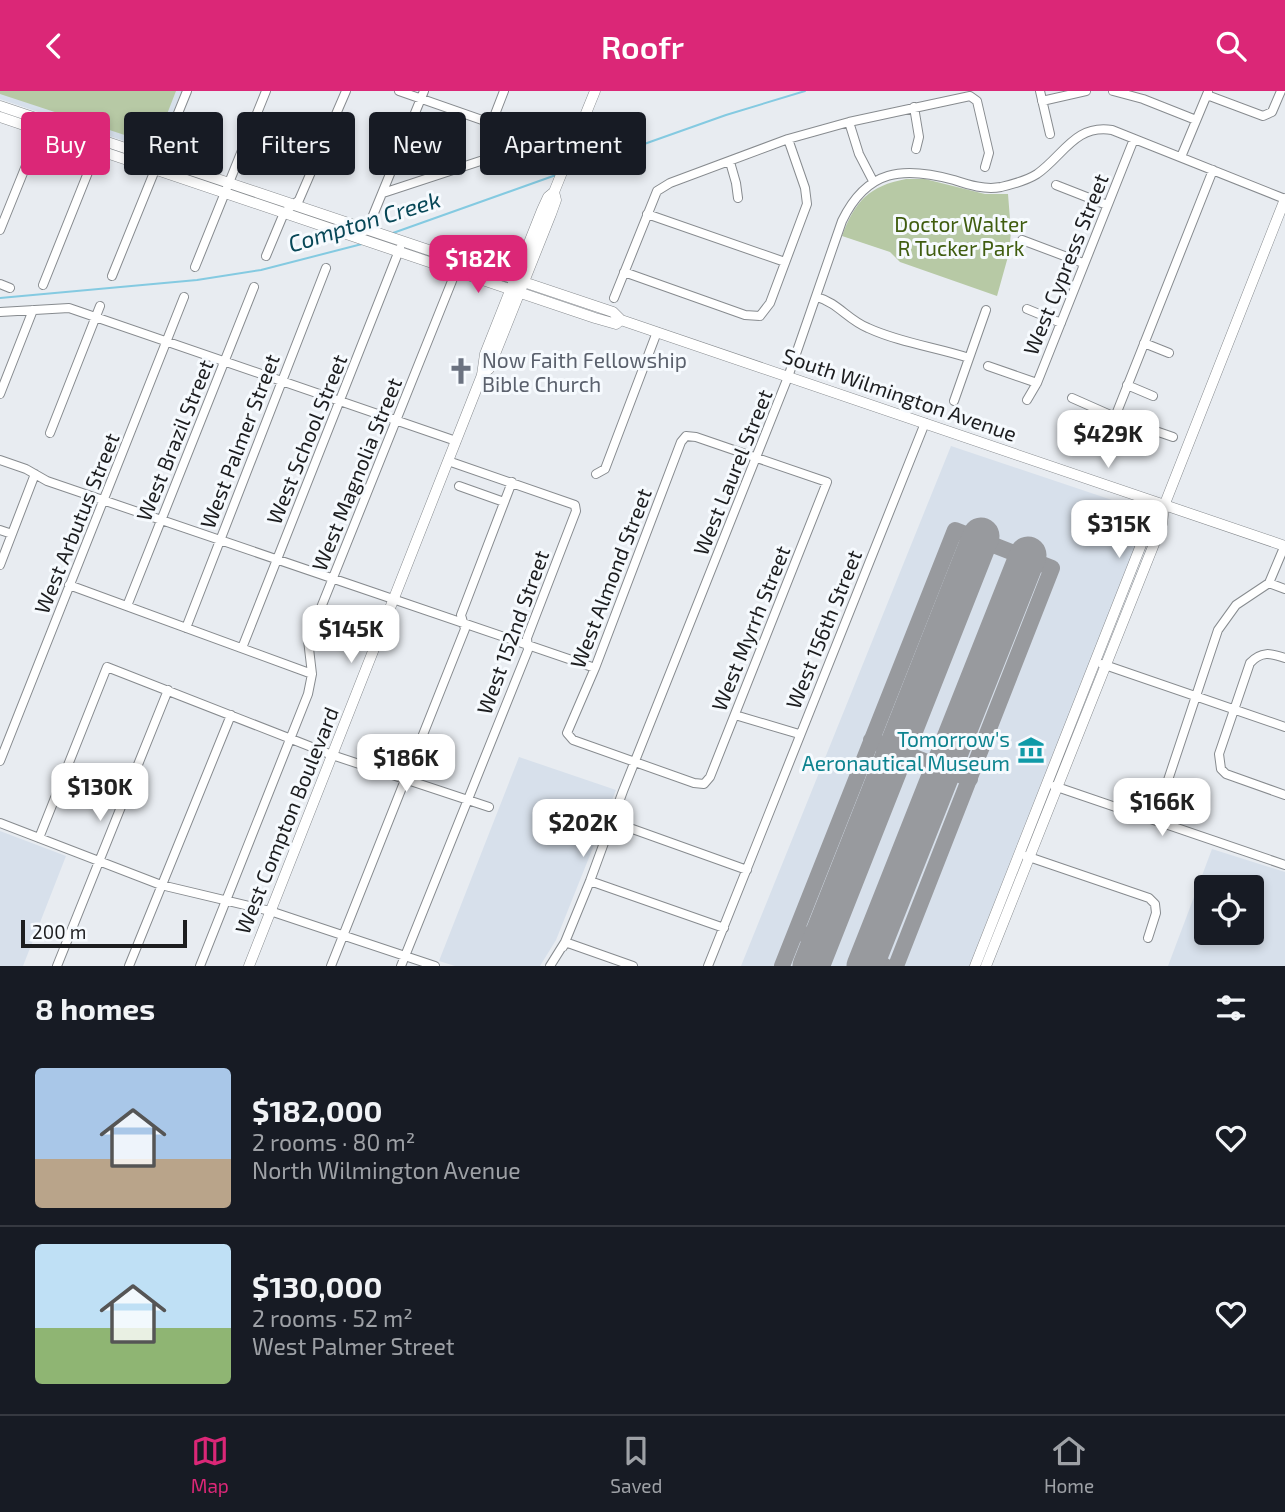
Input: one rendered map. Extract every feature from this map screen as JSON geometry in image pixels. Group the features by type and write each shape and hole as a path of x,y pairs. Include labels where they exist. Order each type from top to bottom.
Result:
{"main road":[{"name":"West Compton Boulevard","path":"587,112 595,91"},
{"path":"0,106 21,113"},
{"path":"0,117 21,124"},
{"path":"172,175 386,247 400,245 517,286"},
{"path":"211,175 367,230 456,271 517,286"},
{"name":"West Compton Boulevard","path":"249,966 482,375 485,354 517,286 542,210 561,175"},
{"path":"986,966 1025,855 1101,664 1152,517 1164,506 1285,199"},
{"name":"South Wilmington Avenue","path":"517,286 596,318 617,324 621,320 1285,546"},
{"path":"975,966 1025,855"}],"street":[{"path":"178,112 187,91"},
{"path":"195,267 266,91"},
{"path":"266,256 284,213 299,200 346,91"},
{"path":"399,91 423,95 480,117"},
{"path":"496,112 504,91"},
{"path":"1040,91 1051,135"},
{"path":"1042,100 1086,91"},
{"path":"1113,91 1143,99 1196,120"},
{"path":"1181,157 1208,93 1256,115 1268,115 1275,107 1281,91"},
{"path":"356,237 367,230 423,95"},
{"path":"614,298 654,197 663,187 788,139 849,122 964,97 976,99 989,153 985,167"},
{"path":"914,107 919,137 916,149"},
{"path":"849,122 859,154 873,181 894,174 917,172 972,186 996,188 1020,182 1039,173 1065,146 1094,129 1112,130 1285,199"},
{"path":"624,272 745,315 761,318 770,303 804,213 807,197 788,139"},
{"name":"West Cypress Street","path":"1027,400 1037,383 1134,139"},
{"path":"383,193 480,161"},
{"path":"730,162 737,198"},
{"path":"1115,417 1213,170"},
{"path":"0,230 22,175"},
{"path":"43,285 87,175"},
{"path":"112,276 153,175"},
{"name":"West Laurel Street","path":"565,942 788,377 848,208 873,181"},
{"path":"1056,185 1107,205"},
{"path":"647,214 785,263"},
{"path":"1022,240 1083,263"},
{"name":"West School Street","path":"242,648 400,245"},
{"name":"West Palmer Street","path":"186,628 326,268"},
{"name":"West Magnolia Street","path":"200,966 308,694 312,674 309,640 456,271"},
{"path":"0,284 10,288"},
{"name":"West Brazil Street","path":"127,606 254,287"},
{"name":"West Arbutus Street","path":"0,761 184,297"},
{"path":"817,297 836,304 851,320 869,329 908,344 969,358"},
{"path":"50,433 100,306"},
{"path":"0,312 69,308 456,441"},
{"path":"1027,309 1061,323"},
{"path":"0,394 33,310"},
{"path":"954,401 986,310"},
{"path":"596,474 604,469 657,333"},
{"path":"1144,343 1169,353"},
{"path":"988,366 1037,383"},
{"path":"1127,385 1153,396"},
{"path":"1072,398 1115,417 1173,437"},
{"name":"West 156th Street","path":"708,966 925,423"},
{"name":"West Almond Street","path":"635,762 573,740 567,733 595,668 681,442 686,436 696,437 756,457"},
{"name":"West Myrrh Street","path":"635,762 694,783 704,784 710,777 827,482 756,457"},
{"path":"0,460 47,481 595,668"},
{"path":"331,966 465,629 461,615 512,482 448,461"},
{"path":"0,565 36,474"},
{"name":"West 152nd Street","path":"401,966 528,650 527,638 576,511 575,505 512,482"},
{"path":"459,486 504,502"},
{"path":"0,530 12,534"},
{"path":"1130,812 1159,794 1167,783 1218,630 1236,605 1269,583 1285,546"},
{"path":"1269,583 1285,589"},
{"path":"69,585 312,674"},
{"path":"1285,657 1267,653 1254,658 1250,663 1219,754 1221,769 1233,778 1285,795"},
{"path":"1101,664 1285,727"},
{"path":"39,838 107,667 291,740 489,807"},
{"path":"57,966 168,690"},
{"path":"129,966 231,715"},
{"path":"734,715 799,734"},
{"path":"1052,786 1285,865"},
{"path":"613,822 747,870"},
{"path":"0,823 161,885 271,911 435,966"},
{"path":"1025,855 1149,898 1155,904 1156,913 1148,938"},
{"path":"590,881 724,928"},
{"path":"550,966 565,942"},
{"path":"556,966 565,942"},
{"path":"565,942 633,966"}],"shaded area":[{"path":"0,91 182,91 173,112 124,112 124,141 110,136 110,112 39,112 0,99"},
{"path":"951,446 1112,500 1103,524 1139,536 969,966 741,966"},
{"path":"519,757 616,790 556,940 540,966 455,966 439,961"},
{"path":"0,831 66,856 23,966 0,966"},
{"path":"1212,849 1285,872 1285,966 1168,966 1194,897 1194,945 1264,945 1264,875 1202,875"}],"green space":[{"path":"0,91 176,91 168,112 124,112 124,135 110,130 110,112 55,112 0,94"},
{"name":"Doctor Walter R Tucker Park","path":"906,179 925,179 985,194 1008,194 1011,232 1009,253 997,296 900,262 890,252 842,236 852,213 865,197 882,186"}],"waterway":[{"name":"Compton Creek","path":"646,143 805,91"},
{"name":"Compton Creek","path":"393,233 556,175"},
{"name":"Compton Creek","path":"0,298 197,280 261,270 362,244"}],"taxiway":[{"path":"782,966 955,530 1052,568 896,966"},
{"path":"871,740 970,779"},
{"path":"796,931 821,941"},
{"path":"868,959 885,966"}],"runway":[{"path":"811,966 981,536"},
{"path":"865,966 1028,555"}],"place":[{"name":"Now Faith Fellowship Bible Church","path":"461,371"},
{"name":"Tomorrow's Aeronautical Museum","path":"1031,750"}]}
